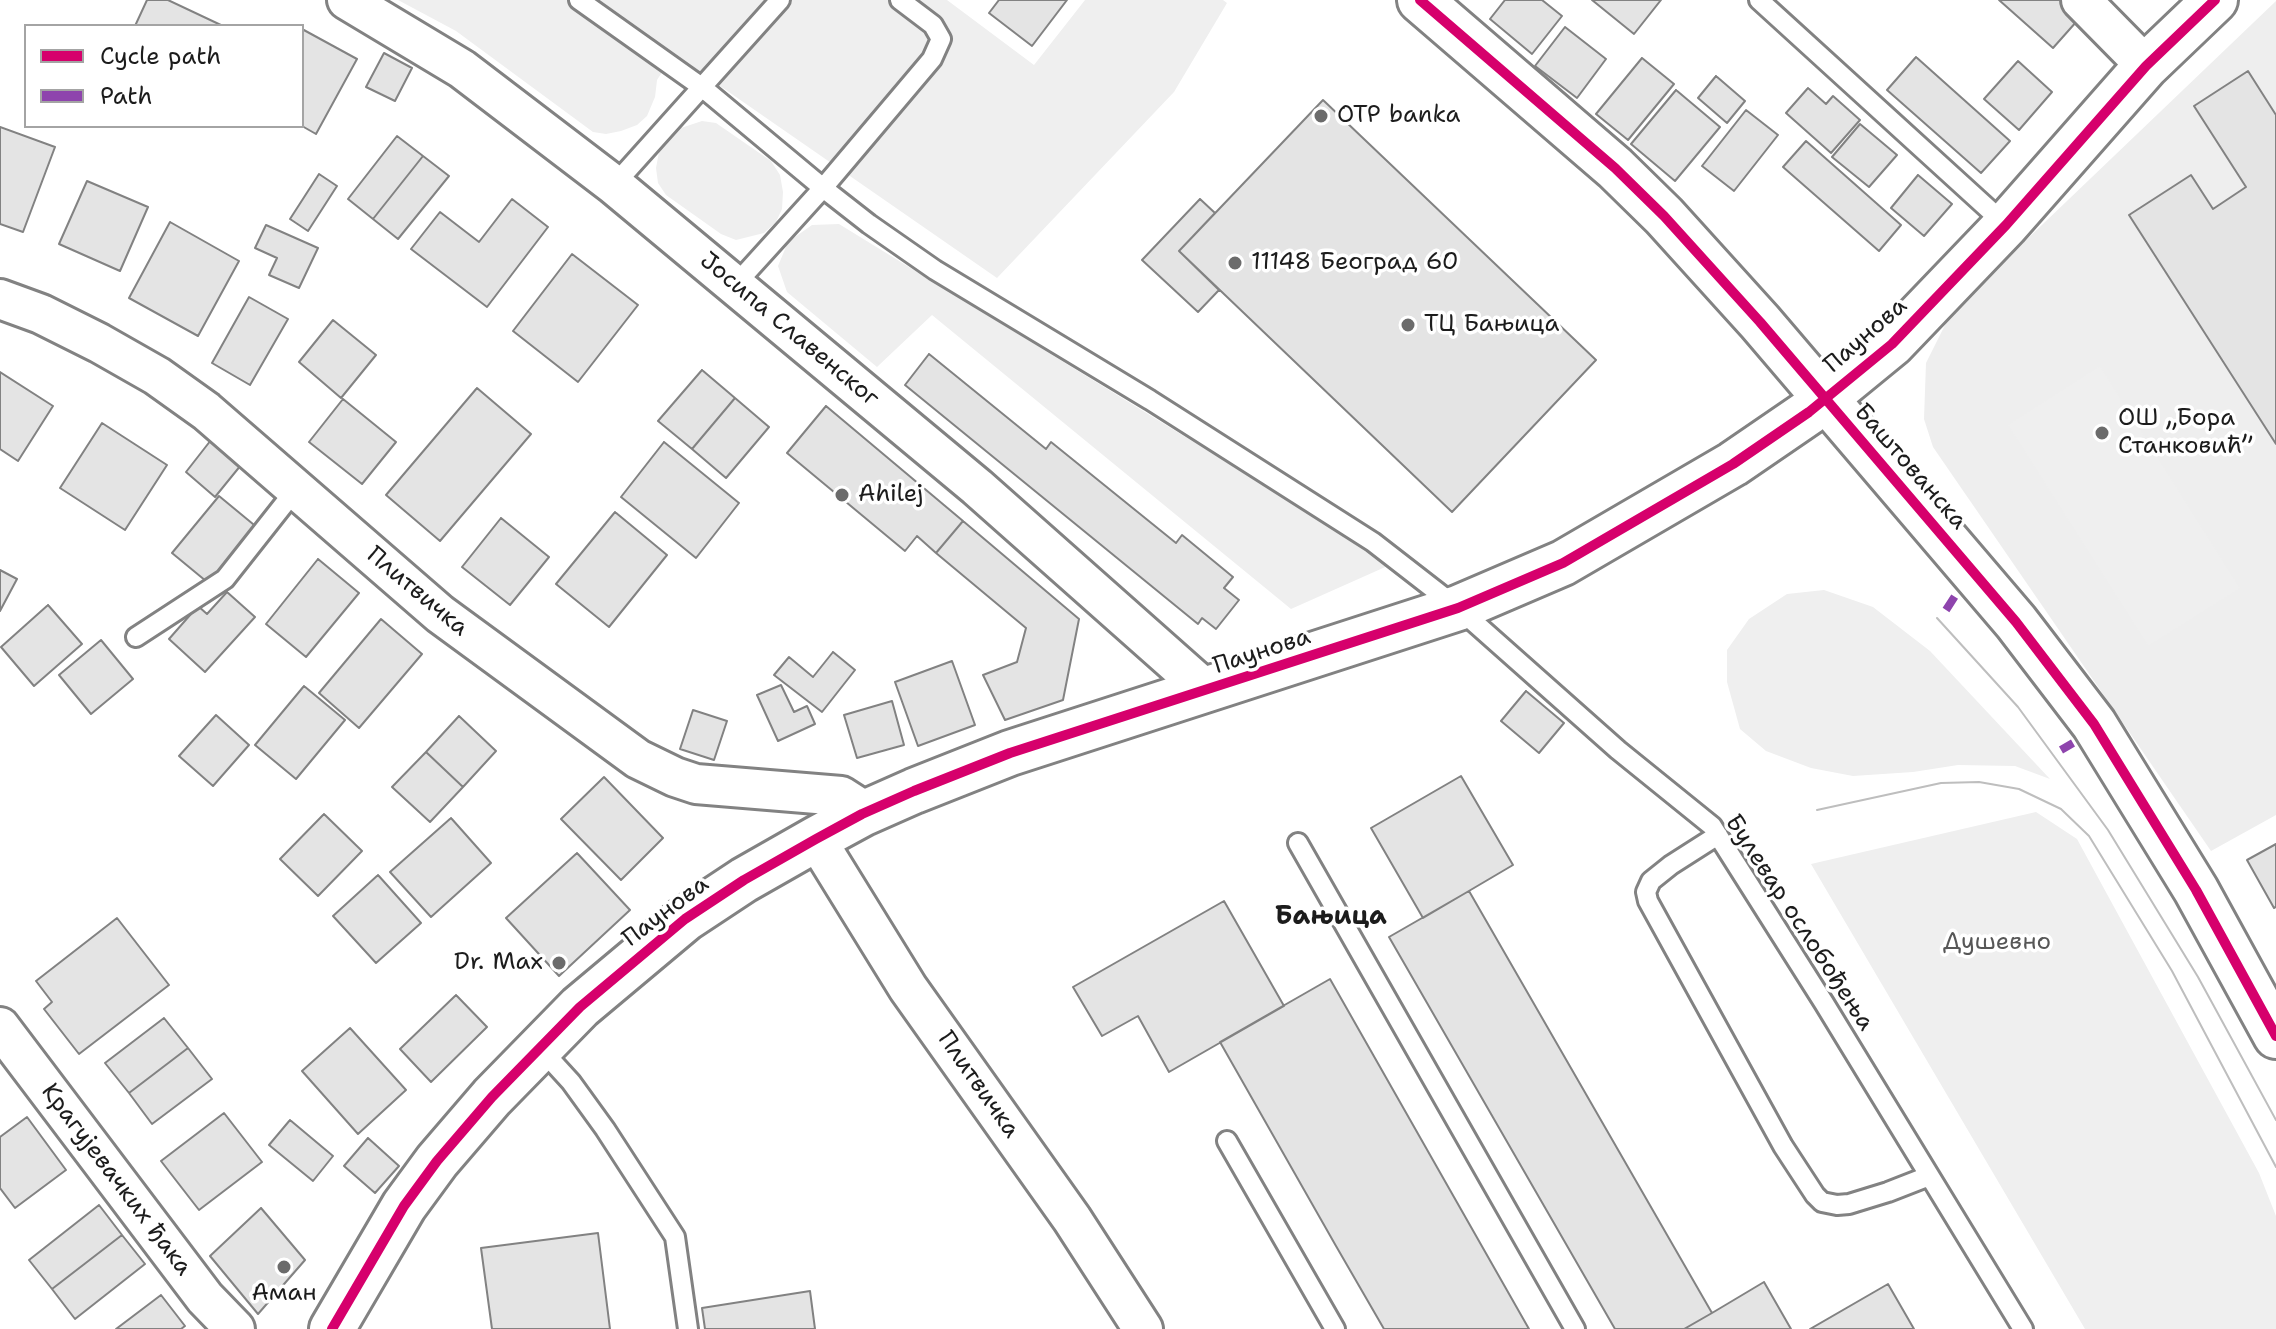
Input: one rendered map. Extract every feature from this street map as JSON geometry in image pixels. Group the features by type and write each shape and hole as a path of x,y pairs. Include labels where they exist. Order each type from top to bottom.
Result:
{"street":[{"name":"Јосипа Славенског","path":"347,0 462,69 614,185 977,487 1207,691"},
{"name":"Баштованска","path":"1420,0 1615,168 1664,216 1825,398 2016,622 2094,724 2196,890 2276,1036"},
{"path":"2081,0 2146,66"},
{"name":"Паунова","path":"332,1329 404,1206 437,1161 539,1047 580,1007 685,919 744,880 862,814 954,774 1010,753 1458,608 1537,576 1733,464 1825,398 1892,344 2006,225 2146,66 2215,0"},
{"name":"Плитвичка","path":"0,299 41,314 157,376 206,411 440,614 638,759 696,784 841,796 862,814"},
{"name":"Плитвичка","path":"816,839 908,988 1072,1219 1143,1329"},
{"name":"Крагујевачких ђака","path":"0,1027 205,1298 235,1329"}],"lane":[{"name":"Булевар ослобођења","path":"579,0 703,88 823,188 935,270 1150,400 1373,542 1458,608 1618,750 1712,826 2023,1329"},
{"path":"614,185 780,0"},
{"path":"735,285 823,188 932,59 941,39 933,25 900,0"},
{"path":"1759,0 2006,225"},
{"path":"136,637 225,579 296,489"},
{"path":"1718,835 1671,865 1651,881 1646,892 1653,913 1783,1146 1822,1202 1849,1204 1929,1176"},
{"path":"1298,843 1575,1329"},
{"path":"539,1047 571,1082 605,1129 675,1237 688,1329"},
{"path":"1227,1141 1335,1329"}],"shaded area":[{"name":"ОШ „Бора Станковић”","path":"2276,1 2276,815 2211,851 1933,447 1924,419 1926,363 1952,311"}],"green space":[{"path":"398,0 947,0 1034,65 1085,0 1223,0 1227,3 1174,92 997,278 674,54 657,80 655,97 647,116 637,125 621,131 606,134 593,132 456,31"},
{"path":"702,121 716,123 771,161 780,175 782,209 776,222 764,233 736,240 721,234 666,195 658,183 656,168 665,142 675,130"},
{"path":"839,224 1392,564 1291,609 932,315 877,367 787,292 778,266 788,242 812,225"},
{"path":"2100,366 2240,588 2148,646 2008,425"},
{"path":"1824,590 1873,607 1930,651 2050,779 2015,766 1958,765 1853,776 1811,768 1766,751 1740,729 1727,682 1727,650 1749,619 1787,594"},
{"name":"Душевно","path":"2036,812 2077,839 2259,1173 2276,1216 2276,1329 2085,1329 1811,864"}],"building":[{"path":"147,0 168,0 219,24 136,24"},
{"path":"999,0 1067,0 1032,46 989,13"},
{"path":"1505,0 1542,0 1562,16 1532,54 1490,19"},
{"path":"1592,0 1661,0 1634,34"},
{"path":"1999,0 2072,0 2085,12 2053,48"},
{"path":"1565,27 1606,59 1577,98 1535,66"},
{"path":"304,30 357,59 316,134 304,127"},
{"path":"384,53 412,68 395,101 366,87"},
{"path":"1916,57 2010,141 1981,173 1887,90"},
{"path":"1642,58 1674,84 1628,140 1596,114"},
{"path":"2018,61 2052,92 2019,130 1984,99"},
{"path":"2248,71 2276,115 2276,444 2129,215 2191,175 2213,209 2246,187 2194,106"},
{"path":"1716,76 1745,101 1727,123 1698,98"},
{"path":"1808,88 1826,104 1833,96 1860,120 1831,153 1786,113"},
{"path":"1676,90 1720,127 1675,181 1631,144"},
{"name":"ТЦ Бањица","path":"1323,100 1596,360 1452,512 1179,251"},
{"path":"1746,110 1778,135 1734,191 1702,166"},
{"path":"1860,124 1897,155 1869,187 1832,157"},
{"path":"0,127 55,147 23,232 0,224"},
{"path":"397,136 423,156 373,219 348,199"},
{"path":"1806,141 1901,225 1879,251 1783,167"},
{"path":"423,156 449,176 398,239 373,219"},
{"path":"319,174 337,186 308,231 290,219"},
{"path":"1918,175 1952,204 1924,236 1891,208"},
{"path":"87,181 148,207 120,271 59,244"},
{"path":"512,199 548,227 487,307 411,249 440,212 479,242"},
{"path":"1200,199 1215,213 1179,251 1219,290 1198,312 1142,260"},
{"path":"170,222 239,261 198,336 129,298"},
{"path":"266,225 318,248 299,288 269,275 277,258 255,248"},
{"path":"572,254 638,305 578,382 513,331"},
{"path":"249,297 288,319 250,385 212,363"},
{"path":"333,320 376,355 341,398 299,362"},
{"path":"929,354 1046,449 1051,442 1176,543 1182,535 1233,577 1224,588 1239,600 1216,629 1202,618 1198,624 905,385"},
{"path":"702,370 735,398 692,449 658,421"},
{"path":"0,372 53,406 18,461 0,449"},
{"path":"477,388 531,434 440,541 386,495"},
{"path":"735,398 769,427 726,478 692,449"},
{"path":"343,399 396,442 362,484 309,442"},
{"path":"826,406 963,521 936,553 917,536 905,551 787,453"},
{"path":"102,423 167,465 125,530 60,488"},
{"path":"211,440 241,465 215,497 186,472"},
{"path":"664,442 739,503 696,558 621,497"},
{"path":"219,496 259,529 212,586 172,553"},
{"path":"615,512 667,555 609,627 556,584"},
{"path":"501,518 549,557 510,605 462,567"},
{"path":"963,521 1079,619 1063,700 1005,720 983,675 1017,662 1026,628 936,553"},
{"path":"318,559 359,593 306,657 266,624"},
{"path":"0,570 17,579 0,611"},
{"path":"227,592 255,617 205,672 169,639 198,606 207,614"},
{"path":"48,605 82,644 34,686 1,647"},
{"path":"381,619 422,654 359,728 319,693"},
{"path":"101,640 133,679 91,714 59,675"},
{"path":"833,652 855,670 822,712 774,675 789,657 813,677"},
{"path":"952,661 975,725 918,746 895,682"},
{"path":"781,685 794,712 807,706 815,724 778,741 757,695"},
{"path":"304,686 345,720 296,779 255,745"},
{"path":"1526,691 1564,723 1539,753 1501,721"},
{"path":"892,701 904,745 857,758 844,715"},
{"path":"693,710 727,721 714,760 680,749"},
{"path":"216,715 249,745 213,786 179,756"},
{"path":"459,716 496,751 463,787 426,752"},
{"path":"426,752 463,787 430,822 392,787"},
{"path":"1461,776 1513,865 1423,918 1371,828"},
{"path":"604,777 663,838 621,880 561,819"},
{"path":"324,814 362,851 318,896 280,859"},
{"path":"451,818 491,863 431,917 390,872"},
{"path":"2276,844 2276,907 2274,908 2247,860"},
{"path":"577,853 630,910 559,976 506,918"},
{"path":"378,875 421,923 376,963 333,916"},
{"path":"1469,891 1712,1313 1684,1329 1615,1329 1389,937"},
{"path":"1224,901 1284,1006 1169,1072 1138,1016 1102,1036 1073,987"},
{"path":"117,918 169,985 79,1054 44,1009 52,1002 36,981"},
{"path":"1330,979 1529,1329 1384,1329 1220,1042"},
{"path":"456,995 487,1027 431,1082 400,1049"},
{"path":"164,1018 188,1048 129,1093 105,1063"},
{"path":"350,1028 406,1090 358,1134 302,1071"},
{"path":"188,1048 212,1079 152,1124 129,1093"},
{"path":"224,1113 262,1162 199,1210 161,1161"},
{"path":"27,1117 66,1170 15,1208 0,1188 0,1137"},
{"path":"290,1120 333,1156 313,1181 269,1145"},
{"path":"368,1138 399,1166 375,1193 344,1166"},
{"path":"99,1205 122,1235 52,1289 29,1260"},
{"path":"261,1208 305,1260 258,1314 210,1256"},
{"path":"598,1233 610,1329 492,1329 481,1248"},
{"path":"122,1235 145,1264 75,1319 52,1289"},
{"path":"1764,1282 1791,1329 1684,1329 1712,1313"},
{"path":"1888,1284 1914,1329 1810,1329"},
{"path":"810,1291 815,1329 705,1329 702,1308"},
{"path":"161,1295 185,1326 181,1329 116,1329"}],"tram line":[{"path":"1937,618 2018,707 2108,830 2198,977 2276,1120"},
{"path":"1817,810 1941,783 1979,782 2019,789 2061,809 2089,836 2172,971 2276,1167"}],"marked path":[{"path":"1946,610 1955,596"},
{"path":"2061,750 2073,743"}],"cycle path":[{"path":"1420,0 1615,168 1664,216 1760,322 2016,622 2094,724 2196,890 2276,1036"},
{"path":"332,1329 404,1206 437,1161 492,1097 580,1007 685,919 744,880 816,839 914,791 1010,753 1458,608 1563,563 1733,464 1809,412 1892,344 2006,225 2146,66 2215,0"}],"place":[{"name":"OTP banka","path":"1321,116"},
{"name":"11148 Београд 60","path":"1235,263"},
{"name":"ТЦ Бањица","path":"1408,325"},
{"name":"ОШ „Бора Станковић”","path":"2102,433"},
{"name":"Ahilej","path":"842,495"},
{"name":"Dr. Max","path":"559,963"},
{"name":"Аман","path":"284,1267"}],"district":[{"name":"Бањица","path":"1331,917"}]}
